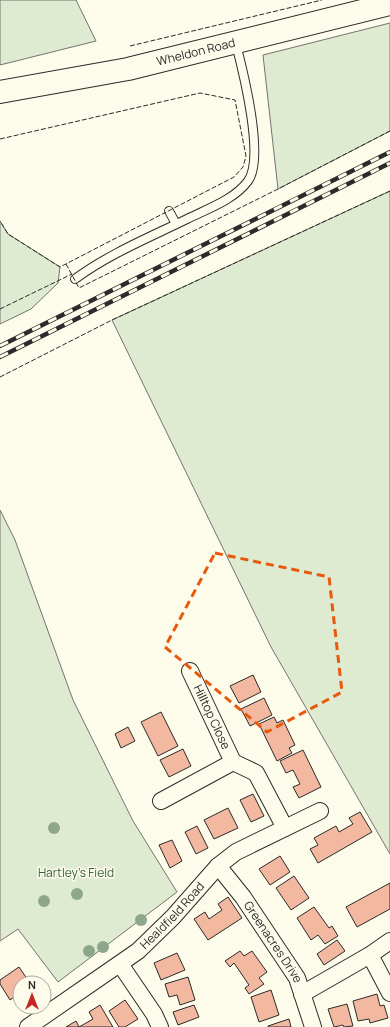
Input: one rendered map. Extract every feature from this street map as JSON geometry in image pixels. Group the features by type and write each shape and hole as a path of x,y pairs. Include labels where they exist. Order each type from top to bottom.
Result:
{"street":[{"name":"Wheldon Road","path":"0,92 128,69 390,4"},
{"name":"Hilltop Close","path":"190,671 234,762 256,773 285,828"},
{"name":"Hilltop Close","path":"161,801 234,762"},
{"name":"Healdfield Road","path":"28,1027 138,951 218,866 236,852 320,811"},
{"name":"Greenacres Drive","path":"218,866 243,897 297,978 313,1027"},
{"path":"302,994 370,955 390,941"},
{"path":"370,955 390,993"},
{"path":"120,964 154,1014 160,1027"}],"lane":[{"path":"75,279 98,262 230,197 248,180 254,164 254,146 245,79 236,43"},
{"path":"169,211 176,224"}],"highlighted area":[{"path":"215,553 329,577 342,692 267,732 165,647"}],"green space":[{"path":"0,0 76,0 96,41 0,65"},
{"path":"390,23 390,131 278,189 263,55"},
{"path":"390,191 390,854 271,647 112,320"},
{"path":"0,221 8,234 60,267 58,283 31,309 0,324"},
{"name":"Hartley's Field","path":"0,510 15,540 73,700 133,821 177,892 58,982 18,929 0,941"}],"building":[{"path":"253,675 261,692 239,703 230,686"},
{"path":"264,698 272,715 250,726 241,709"},
{"path":"161,712 178,746 158,756 141,722"},
{"path":"274,717 277,723 283,720 295,745 289,748 292,753 277,761 259,724"},
{"path":"128,727 135,741 121,748 115,734"},
{"path":"183,749 191,766 169,777 160,760"},
{"path":"303,750 321,787 299,798 293,787 300,784 293,770 286,773 280,761"},
{"path":"253,794 264,816 251,822 240,800"},
{"path":"228,808 238,828 214,839 204,820"},
{"path":"360,812 372,832 318,863 310,849 318,845 314,838 336,826 339,832 353,824 349,818"},
{"path":"197,826 208,848 196,854 185,832"},
{"path":"172,840 182,861 170,868 159,845"},
{"path":"280,856 290,872 270,885 259,869"},
{"path":"294,876 309,898 291,910 276,888"},
{"path":"390,883 390,909 357,927 346,907"},
{"path":"228,897 242,918 208,940 194,919 205,912 209,919 222,910 218,904"},
{"path":"314,907 329,928 332,926 338,936 325,944 318,935 311,940 297,918"},
{"path":"337,940 345,951 324,965 317,954"},
{"path":"240,951 244,956 252,951 267,972 259,978 264,984 249,994 245,988 249,985 234,963 230,967 225,961"},
{"path":"177,953 185,970 161,980 154,963"},
{"path":"19,967 24,975 12,975 12,999 10,1000 0,984 0,980"},
{"path":"188,977 195,1000 180,1005 177,995 169,997 165,984"},
{"path":"271,990 279,1015 259,1022 251,997"},
{"path":"377,994 380,1006 384,1005 388,1018 370,1023 369,1019 358,1021 353,1001"},
{"path":"125,1000 138,1019 125,1027 119,1027 109,1011"},
{"path":"347,1004 353,1026 344,1027 343,1025 334,1027 328,1009"},
{"path":"100,1005 113,1027 79,1027 93,1019 89,1012"},
{"path":"194,1005 199,1017 178,1025 173,1012"},
{"path":"289,1019 291,1027 268,1027 268,1026"},
{"path":"76,1021 79,1027 66,1027"}],"railway":[{"path":"0,346 390,152"},
{"path":"0,357 390,163"}],"fence":[{"path":"130,46 322,0"},
{"path":"0,139 200,93 235,100 246,156 243,167 234,177 60,267 8,234 0,221"},
{"path":"66,264 79,288 278,189 390,131"},
{"path":"0,377 112,320 390,191"},
{"path":"0,309 72,274"}]}
